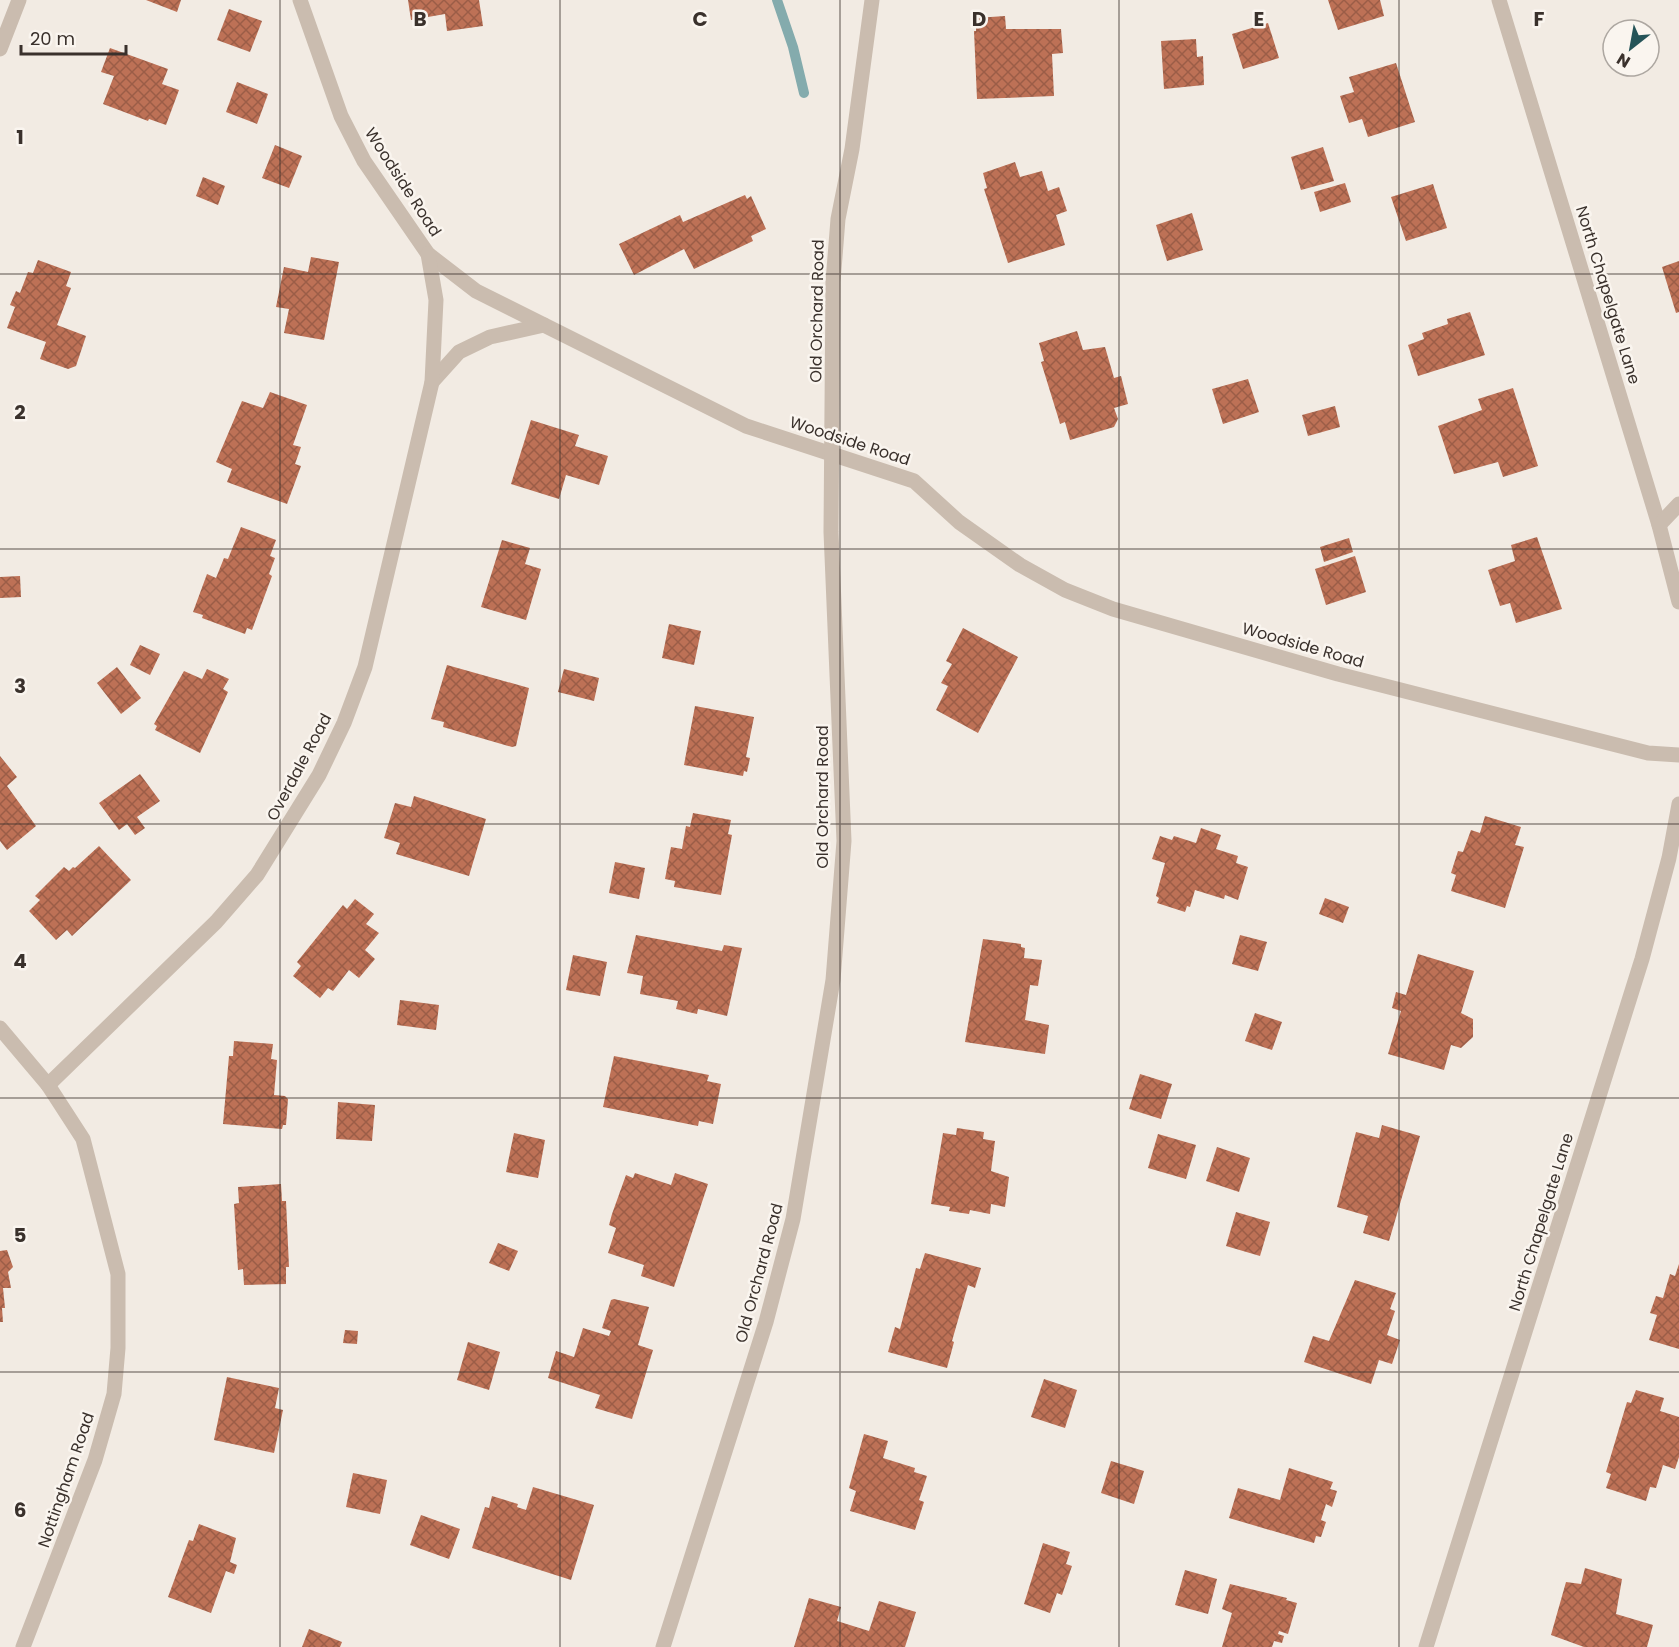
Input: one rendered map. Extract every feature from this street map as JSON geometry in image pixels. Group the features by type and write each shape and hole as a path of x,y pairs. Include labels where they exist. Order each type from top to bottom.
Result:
{"street":[{"path":"0,49 19,0"},
{"name":"Woodside Road","path":"300,0 341,116 364,161 428,254 476,291 746,426 914,481 959,522 1020,565 1065,590 1113,609 1395,688 1648,753 1679,755"},
{"name":"Old Orchard Road","path":"663,1647 766,1322 793,1220 833,980 844,841 831,532 833,282 838,219 852,148 872,0"},
{"name":"North Chapelgate Lane","path":"1499,0 1659,525 1679,602"},
{"name":"Overdale Road","path":"48,1085 216,922 256,875 319,775 344,723 365,667 432,382 436,300 428,254"},
{"name":"Overdale Road","path":"432,382 459,352 490,337 544,325"},
{"path":"1659,525 1679,504"},
{"name":"North Chapelgate Lane","path":"1426,1647 1642,959 1669,858 1679,804"},
{"name":"Nottingham Road","path":"0,1028 48,1085 82,1138 100,1197 118,1274 118,1348 114,1394 95,1460 23,1647"}],"building":[{"path":"146,0 181,0 177,12"},
{"path":"408,0 479,0 483,26 447,31 445,14 411,20"},
{"path":"1328,0 1380,0 1384,16 1338,30"},
{"path":"229,9 262,21 250,52 217,40"},
{"path":"1005,16 1006,29 1061,29 1063,53 1052,54 1054,96 977,99 974,31 976,31 976,18"},
{"path":"1268,23 1279,58 1243,69 1232,34"},
{"path":"1196,39 1197,57 1203,56 1204,85 1164,89 1161,41"},
{"path":"110,48 168,69 162,84 179,90 166,125 149,119 148,121 103,104 114,76 101,72"},
{"path":"1396,63 1415,122 1368,137 1362,119 1349,123 1340,96 1354,92 1349,77"},
{"path":"237,82 268,94 257,124 226,112"},
{"path":"275,145 302,156 289,188 262,178"},
{"path":"1323,147 1334,181 1301,190 1291,157"},
{"path":"1015,162 1020,177 1042,171 1048,191 1059,187 1067,211 1056,215 1065,245 1008,263 984,189 987,188 983,173"},
{"path":"203,177 225,186 218,205 196,196"},
{"path":"1345,183 1351,202 1320,212 1314,192"},
{"path":"1433,184 1447,228 1406,241 1391,197"},
{"path":"745,195 747,199 751,196 766,229 751,236 753,241 694,269 684,249 634,275 619,244 680,215 683,222"},
{"path":"1192,213 1203,250 1167,261 1156,225"},
{"path":"311,257 339,262 324,340 284,333 289,309 276,307 284,267 308,272"},
{"path":"38,260 71,272 66,286 71,288 57,325 86,336 76,366 68,369 40,359 46,342 7,328 15,307 10,305 16,291 20,293 28,272 33,273"},
{"path":"1679,261 1679,312 1676,313 1662,267"},
{"path":"1470,312 1485,355 1418,376 1408,345 1424,339 1422,333 1448,324 1447,319"},
{"path":"1077,331 1083,350 1105,347 1114,378 1121,376 1128,404 1114,408 1118,419 1114,427 1070,440 1065,422 1060,424 1041,362 1044,361 1039,343"},
{"path":"1248,379 1259,412 1223,424 1212,389"},
{"path":"1513,388 1538,466 1503,477 1498,462 1454,474 1438,426 1482,410 1478,399"},
{"path":"270,392 307,405 293,445 301,447 295,464 301,466 287,504 227,482 232,469 216,462 242,401 263,408"},
{"path":"1335,406 1340,427 1308,436 1302,415"},
{"path":"531,420 579,435 575,446 608,456 599,485 566,475 559,499 511,484"},
{"path":"241,527 276,540 270,556 275,558 269,574 272,576 252,630 247,628 245,634 202,618 203,615 193,612 207,574 216,578 224,558 228,559"},
{"path":"1537,537 1562,609 1516,623 1510,603 1500,606 1488,570 1515,561 1511,545"},
{"path":"1349,538 1353,552 1324,562 1320,547"},
{"path":"502,540 530,548 525,564 541,569 526,620 481,607"},
{"path":"1355,556 1366,592 1326,605 1315,569"},
{"path":"20,576 21,597 0,598 0,577"},
{"path":"669,624 701,631 694,665 662,658"},
{"path":"963,628 1018,657 978,733 936,710 948,686 941,683 952,664 946,661"},
{"path":"140,645 160,654 150,675 130,665"},
{"path":"447,665 529,688 516,746 512,747 443,727 444,722 431,719"},
{"path":"117,667 141,698 121,714 97,683"},
{"path":"207,669 229,679 223,689 228,692 200,753 155,730 157,726 154,724 184,671 202,679"},
{"path":"564,669 599,678 594,701 558,692"},
{"path":"695,706 754,717 746,757 750,758 747,772 744,771 743,776 684,765"},
{"path":"0,756 17,777 7,786 36,826 7,850 0,841"},
{"path":"140,774 160,801 137,817 145,828 135,835 127,824 119,830 99,803"},
{"path":"414,796 486,819 469,876 396,854 400,843 384,838 395,803 411,807"},
{"path":"693,813 731,820 728,834 732,835 721,895 674,887 675,881 665,879 671,847 682,849 686,826 690,827"},
{"path":"1485,816 1521,827 1515,845 1524,847 1505,908 1451,891 1456,875 1451,873 1458,851 1463,852 1471,830 1480,833"},
{"path":"1201,828 1221,835 1216,849 1238,856 1236,863 1248,867 1238,900 1225,895 1224,899 1195,890 1190,907 1187,906 1185,912 1157,903 1159,898 1156,896 1165,863 1152,859 1160,836 1172,840 1174,836 1196,843"},
{"path":"99,846 131,880 72,936 67,930 56,940 29,911 40,900 35,896 64,867 69,871 75,868"},
{"path":"615,862 645,868 639,899 609,893"},
{"path":"1325,898 1349,907 1343,923 1319,914"},
{"path":"355,899 374,914 366,924 379,933 365,950 375,959 359,978 349,970 333,991 328,988 320,998 293,976 301,966 297,962 343,905 347,909"},
{"path":"636,935 722,951 724,945 742,948 727,1016 698,1009 697,1014 676,1009 678,1001 640,994 643,976 627,973"},
{"path":"1240,935 1267,942 1258,971 1232,964"},
{"path":"983,939 1021,944 1021,947 1025,948 1024,958 1042,960 1038,986 1030,985 1025,1020 1049,1025 1045,1054 965,1042"},
{"path":"1418,954 1474,971 1461,1013 1473,1019 1473,1037 1461,1048 1451,1045 1444,1070 1388,1054 1401,1011 1392,1008 1396,992 1406,995"},
{"path":"573,955 607,962 600,996 566,990"},
{"path":"400,1000 439,1005 436,1030 397,1025"},
{"path":"1255,1013 1282,1022 1272,1050 1245,1041"},
{"path":"234,1041 273,1044 271,1059 277,1060 274,1095 285,1096 288,1099 286,1125 283,1125 282,1129 223,1124 229,1056 233,1056"},
{"path":"614,1056 709,1075 707,1081 721,1084 713,1124 699,1121 698,1126 603,1107"},
{"path":"1140,1074 1172,1084 1161,1119 1129,1109"},
{"path":"338,1102 375,1105 372,1141 336,1139"},
{"path":"1382,1125 1420,1136 1389,1241 1363,1233 1368,1216 1337,1207 1356,1132 1379,1138"},
{"path":"957,1128 984,1132 983,1139 995,1141 991,1171 1009,1177 1005,1207 991,1204 990,1214 970,1210 969,1214 949,1211 950,1207 931,1204 943,1133 956,1135"},
{"path":"514,1133 545,1140 538,1178 506,1172"},
{"path":"1158,1134 1196,1145 1186,1179 1148,1168"},
{"path":"1217,1147 1250,1158 1239,1192 1206,1181"},
{"path":"635,1173 671,1185 675,1173 708,1184 674,1287 641,1276 644,1265 608,1253 616,1228 609,1225 612,1214 626,1175 633,1178"},
{"path":"281,1184 282,1201 286,1201 289,1267 286,1267 286,1284 244,1285 243,1269 238,1270 234,1204 239,1203 238,1187"},
{"path":"1236,1212 1270,1222 1260,1256 1226,1246"},
{"path":"498,1243 518,1251 509,1271 489,1263"},
{"path":"7,1250 13,1267 8,1272 11,1288 3,1288 5,1308 2,1308 3,1322 0,1322 0,1251"},
{"path":"925,1253 981,1268 975,1288 968,1285 947,1368 888,1352 895,1327 900,1329 916,1268 920,1269"},
{"path":"1679,1264 1679,1349 1649,1340 1657,1315 1650,1313 1656,1296 1663,1298 1670,1274 1675,1276"},
{"path":"1355,1280 1396,1293 1390,1309 1395,1311 1387,1335 1400,1340 1392,1364 1379,1360 1371,1384 1304,1362 1313,1336 1329,1341"},
{"path":"611,1300 649,1307 638,1345 653,1350 632,1419 595,1408 600,1395 548,1378 556,1351 574,1357 583,1328 609,1336 611,1331 602,1328"},
{"path":"345,1330 358,1331 357,1344 343,1343"},
{"path":"468,1342 500,1352 489,1390 457,1380"},
{"path":"227,1377 279,1388 275,1408 283,1410 274,1453 214,1440"},
{"path":"1044,1379 1077,1390 1065,1428 1031,1417"},
{"path":"1636,1390 1664,1398 1660,1411 1679,1417 1679,1457 1675,1469 1663,1465 1656,1488 1650,1487 1646,1501 1606,1488 1611,1474 1606,1472 1627,1402 1631,1403"},
{"path":"864,1434 888,1441 883,1458 915,1468 914,1472 927,1476 919,1500 924,1502 915,1530 850,1511 856,1491 849,1488"},
{"path":"1111,1461 1144,1471 1134,1504 1101,1493"},
{"path":"1289,1468 1333,1482 1330,1489 1337,1491 1332,1507 1326,1504 1321,1520 1326,1522 1321,1537 1316,1536 1314,1543 1229,1518 1238,1488 1280,1500"},
{"path":"353,1473 387,1480 380,1514 346,1507"},
{"path":"533,1487 594,1505 571,1580 472,1548 485,1507 489,1508 492,1496 518,1504 517,1507 526,1510"},
{"path":"421,1515 460,1529 449,1559 410,1545"},
{"path":"199,1524 236,1538 230,1562 237,1565 234,1574 226,1571 211,1613 168,1597 189,1540 193,1541"},
{"path":"1043,1543 1070,1552 1066,1564 1072,1566 1062,1595 1057,1593 1050,1613 1024,1604"},
{"path":"1585,1568 1622,1579 1616,1614 1653,1625 1647,1647 1584,1647 1551,1635 1566,1582 1581,1584"},
{"path":"1185,1570 1217,1579 1208,1614 1175,1605"},
{"path":"1230,1584 1287,1598 1286,1600 1297,1603 1288,1634 1279,1631 1278,1634 1284,1636 1282,1643 1274,1641 1272,1647 1222,1647 1232,1613 1222,1609"},
{"path":"809,1598 841,1607 837,1621 869,1631 879,1601 916,1612 905,1647 794,1647"},
{"path":"309,1629 342,1642 340,1647 302,1647"}],"waterway":[{"path":"777,0 793,47 804,93"}]}
